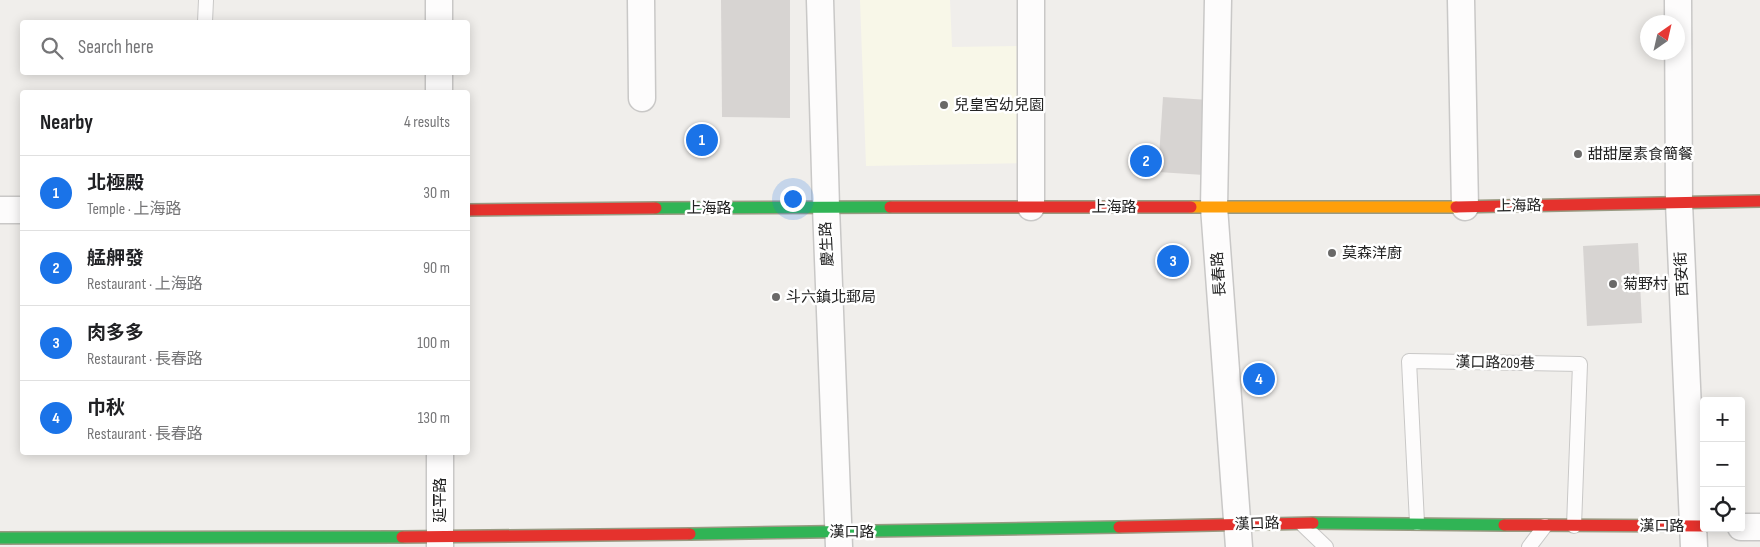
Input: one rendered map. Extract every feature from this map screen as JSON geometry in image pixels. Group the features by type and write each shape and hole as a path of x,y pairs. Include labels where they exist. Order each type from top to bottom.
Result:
{"street":[{"path":"439,0 439,20"},
{"path":"641,0 642,98"},
{"name":"慶生路","path":"820,0 839,539"},
{"path":"1031,0 1032,207"},
{"name":"長春路","path":"1218,0 1214,207 1239,536"},
{"path":"1461,0 1465,207"},
{"name":"西安街","path":"1678,0 1679,203 1698,533"},
{"path":"439,75 439,90"},
{"name":"上海路","path":"470,210 826,207 1465,207 1760,201"},
{"path":"0,210 20,210"},
{"name":"延平路","path":"440,455 440,542"},
{"name":"漢口路","path":"0,538 440,542 839,539 875,532 1239,536 1301,523 1574,526 1698,533"},
{"path":"1745,526 1760,527"}],"lane":[{"path":"205,20 206,0"},
{"name":"漢口路209巷","path":"1416,523 1409,361 1580,364 1574,526"},
{"path":"1301,523 1326,547"},
{"path":"1529,547 1545,526"}],"shaded area":[{"name":"兒皇宮幼兒園","path":"860,0 950,0 952,47 1024,46 1026,163 866,166"}],"building":[{"path":"721,0 790,0 790,118 722,117"},
{"path":"1163,97 1209,100 1204,175 1158,172"},
{"name":"菊野村","path":"1638,243 1642,323 1587,326 1583,246"}],"traffic: fast":[{"path":"656,208 890,207"},
{"path":"1313,523 1504,525"},
{"path":"690,534 1119,527"},
{"path":"0,538 402,537"}],"traffic: slow":[{"path":"1191,207 1456,207"}],"traffic: jam":[{"path":"1456,207 1760,201"},
{"path":"890,207 1191,207"},
{"path":"470,210 656,208"},
{"path":"1119,527 1313,523"},
{"path":"1504,525 1700,526"},
{"path":"402,537 690,534"}],"place":[{"name":"兒皇宮幼兒園","path":"944,105"},
{"name":"北極殿","path":"702,140"},
{"name":"甜甜屋素食簡餐","path":"1578,154"},
{"name":"艋舺發","path":"1146,161"},
{"name":"莫森洋廚","path":"1332,253"},
{"name":"肉多多","path":"1173,261"},
{"name":"菊野村","path":"1613,284"},
{"name":"斗六鎮北郵局","path":"776,297"},
{"name":"巾秋","path":"1259,379"}]}
